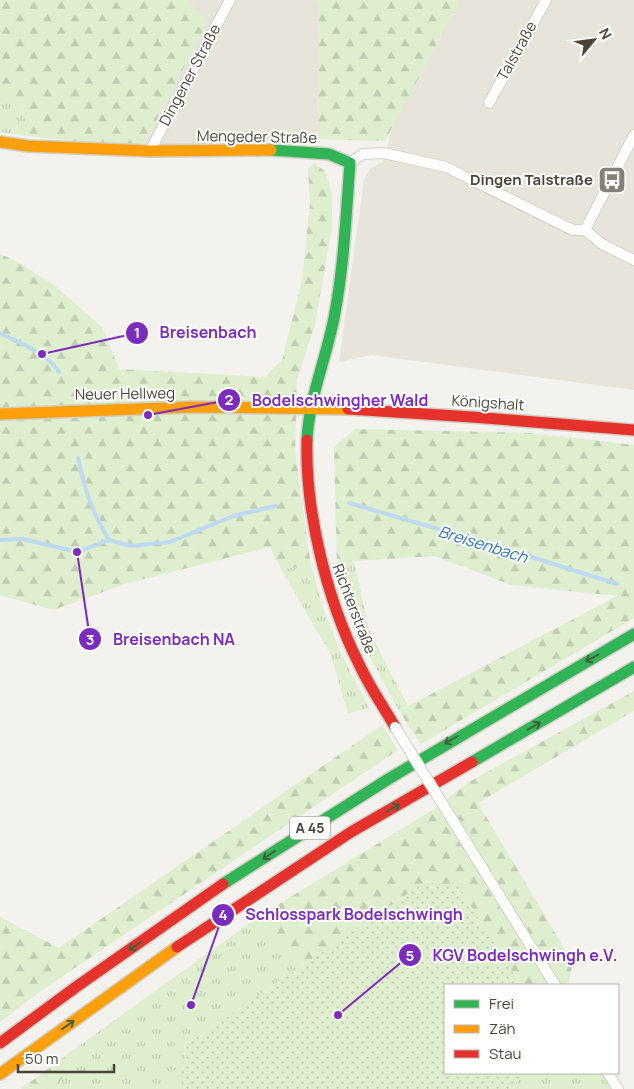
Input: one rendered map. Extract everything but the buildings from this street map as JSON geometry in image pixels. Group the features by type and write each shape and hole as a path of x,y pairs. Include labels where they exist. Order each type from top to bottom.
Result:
{"main road":[{"name":"Mengeder Straße","path":"0,142 28,146 150,151 288,150 329,154 350,163"},
{"name":"Richterstraße","path":"350,163 339,275 331,332 310,408 307,465 315,533 322,570 336,612 359,665 395,727"},
{"name":"Neuer Hellweg","path":"0,414 140,408 310,408"},
{"name":"Königshalt","path":"310,408 472,416 634,430"},
{"name":"A 45","path":"0,1042 177,916 285,844 508,706 634,634"},
{"name":"A 45","path":"0,1074 187,940 351,832 634,667"}],"street":[{"name":"Dingener Straße","path":"150,151 230,0"},
{"name":"Talstraße","path":"489,103 546,0"},
{"path":"585,230 634,134"},
{"path":"350,163 363,154 384,153 446,167 573,230 585,230 602,244 634,260"},
{"name":"Richterstraße","path":"395,727 554,984"},
{"path":"609,1074 618,1089"}],"shaded area":[{"path":"187,0 313,0 319,3 317,139 144,145 207,22"},
{"path":"460,0 634,0 634,390 372,355 339,362 364,179 370,169 383,162 393,125"}],"green space":[{"path":"0,0 187,0 207,22 144,145 84,142 28,136 22,105 0,95"},
{"path":"313,0 460,0 385,141 317,139 319,4"},
{"path":"0,95 22,105 28,136 0,132"},
{"path":"314,163 326,172 332,195 332,228 315,324 297,380 295,451 311,566 281,569 270,547 125,584 53,610 0,595 0,254 18,262 54,285 102,327 119,369 265,377 282,360 302,280 310,204 308,169"},
{"path":"355,429 530,433 634,445 634,618 421,744 399,711 617,596 511,585 435,556 354,561 337,570 334,447"},
{"path":"354,561 369,630 408,706 399,711 356,631 337,570"},
{"path":"311,566 323,607 339,649 369,708 348,713 330,653 281,569"},
{"path":"634,691 634,711 478,803 573,963 568,984 520,984 458,886 425,882 303,965 258,917 434,809 467,783"},
{"path":"382,725 398,750 42,990 0,1022 0,917 59,948"},
{"path":"425,882 458,886 520,984 444,984 444,1074 521,1074 512,1089 179,1089 186,1045"},
{"path":"258,917 303,965 186,1045 179,1089 56,1089 80,1045"},
{"path":"80,1045 56,1089 21,1089"},
{"path":"521,1074 609,1074 618,1089 512,1089"}],"waterway":[{"name":"Breisenbach","path":"0,333 40,354 54,365 59,372"},
{"name":"Breisenbach","path":"78,458 90,501 109,540 131,546 170,542 233,516 276,506"},
{"name":"Breisenbach","path":"349,503 500,547 617,584"},
{"path":"0,540 23,539 77,552 109,540"}],"traffic: fast":[{"path":"271,150 329,154 350,163 340,280 331,333 314,394 307,440"},
{"path":"223,884 390,778 634,634"},
{"path":"472,762 634,667"}],"traffic: slow":[{"path":"0,142 28,146 150,151 271,150"},
{"path":"0,414 194,407 348,409"},
{"path":"0,1074 177,947"}],"traffic: jam":[{"path":"348,409 634,430"},
{"path":"307,440 307,468 314,526 328,584 347,639 372,688 395,727"},
{"path":"177,947 351,832 472,762"},
{"path":"0,1043 223,884"}],"place":[{"name":"Dingen Talstraße","path":"612,180"},
{"name":"Breisenbach","path":"42,354"},
{"name":"Bodelschwingher Wald","path":"148,415"},
{"name":"Breisenbach NA","path":"77,552"},
{"name":"Schlosspark Bodelschwingh","path":"191,1005"},
{"name":"KGV Bodelschwingh e.V.","path":"338,1015"}]}
